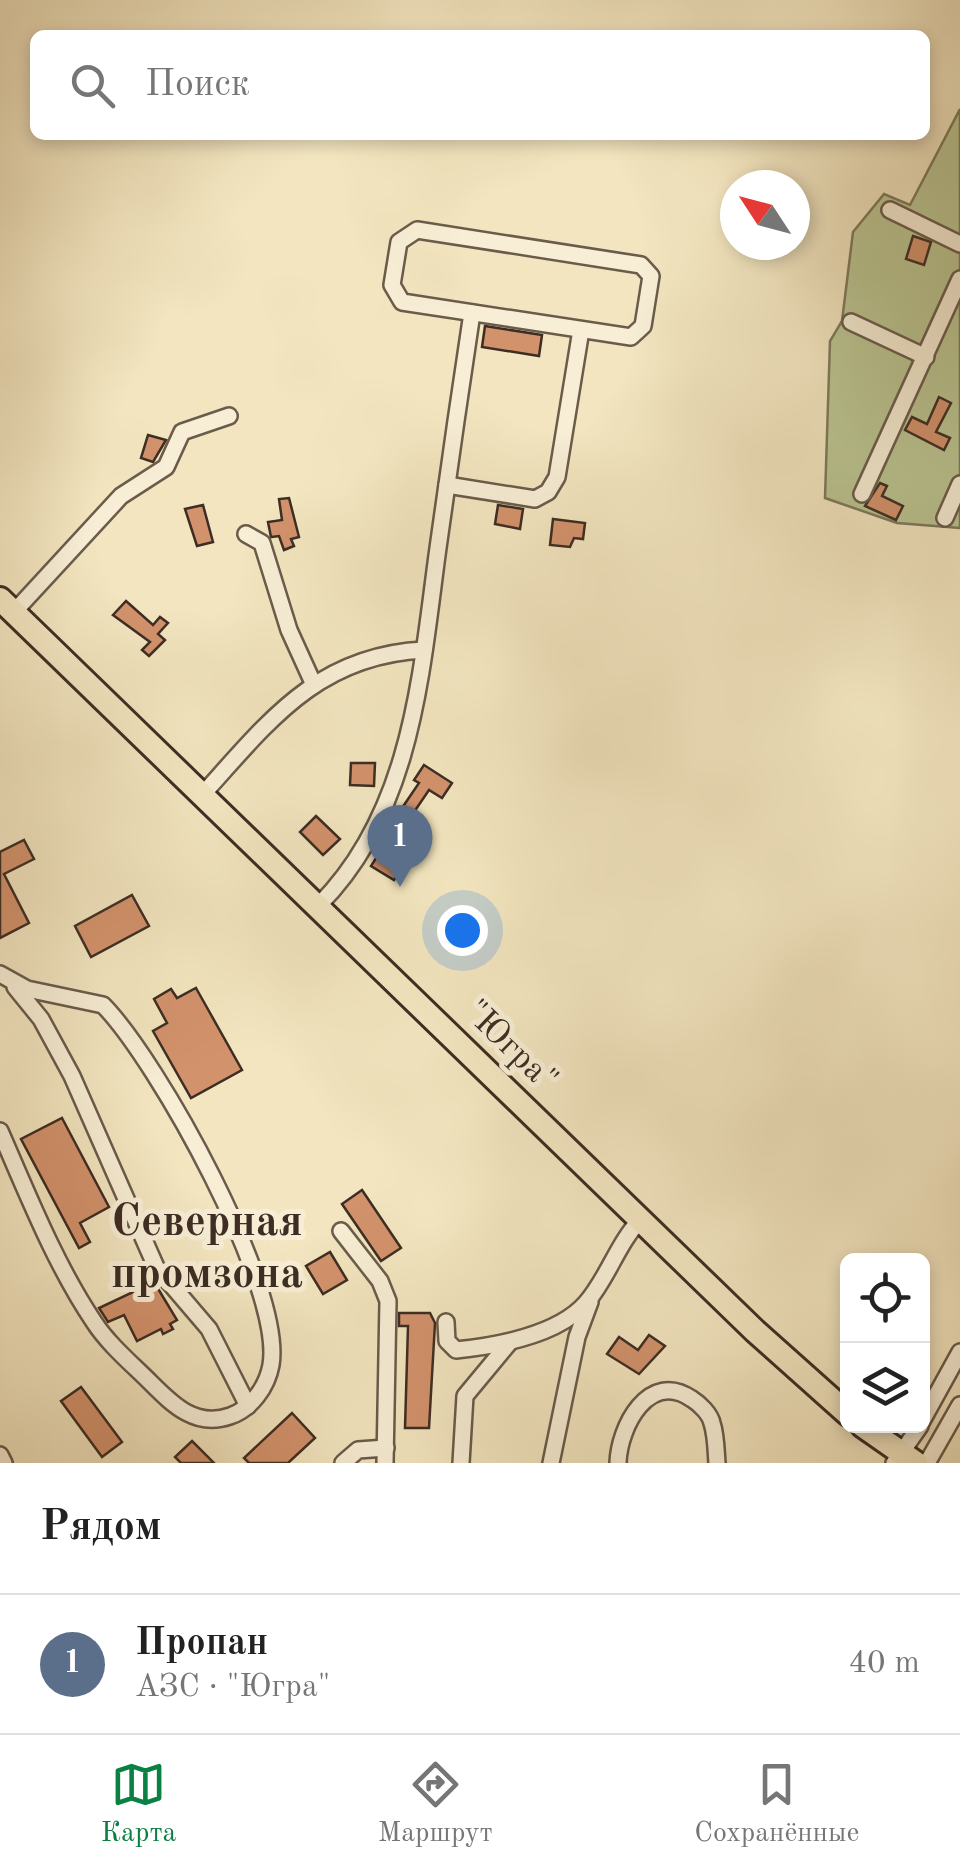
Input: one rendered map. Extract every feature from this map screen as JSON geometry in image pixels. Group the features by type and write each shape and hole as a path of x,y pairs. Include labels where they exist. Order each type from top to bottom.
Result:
{"highway":[{"name":"\"Югра\"","path":"7,606 840,1406"},
{"path":"871,1433 904,1460"}],"street":[{"path":"890,210 960,244"},
{"path":"417,230 646,268 651,276 640,331 631,336 582,330 397,298 392,285 403,236 417,230"},
{"path":"862,494 960,279"},
{"path":"320,905 341,881 399,771 410,733 472,313"},
{"path":"851,322 926,357"},
{"path":"446,486 535,499 548,492 559,469 582,330"},
{"path":"7,606 121,496 166,468 182,432 229,416"},
{"path":"945,518 960,484"},
{"path":"246,534 262,543 288,630 314,685"},
{"path":"203,794 287,702 377,654 424,650"},
{"path":"4,977 41,1019 72,1076 156,1267 209,1329 248,1406"},
{"path":"0,1131 36,1213 94,1322 175,1406 210,1419 229,1416 248,1406 271,1366 268,1320 246,1253 181,1119 151,1069 103,1005 4,977"},
{"path":"551,1463 576,1337 594,1292 622,1241 641,1219"},
{"path":"341,1231 380,1280 388,1301 386,1456 358,1450 343,1463"},
{"path":"446,1322 448,1341 456,1350 512,1340 574,1313 594,1292"},
{"path":"461,1463 465,1396 512,1340"},
{"path":"930,1407 960,1352"},
{"path":"618,1463 624,1428 634,1409 667,1391 687,1396 712,1419 717,1463"},
{"path":"928,1463 960,1405"},
{"path":"904,1460 916,1433"},
{"path":"0,1455 4,1463"}],"green space":[{"path":"960,109 960,528 897,523 825,498 830,341 842,321 853,232 884,194 910,205"}],"building":[{"path":"913,236 931,242 924,265 906,259"},
{"path":"485,326 542,335 539,356 482,347"},
{"path":"939,397 951,403 936,432 950,438 944,450 905,430 912,417 927,424"},
{"path":"148,435 166,440 153,462 141,458"},
{"path":"880,483 887,486 882,496 903,506 896,520 865,506"},
{"path":"289,498 299,537 291,539 294,546 284,550 279,536 271,537 268,522 282,520 279,499"},
{"path":"203,505 213,542 197,546 185,509"},
{"path":"498,505 523,509 520,529 495,524"},
{"path":"553,519 585,523 583,539 574,538 570,547 550,545"},
{"path":"126,601 153,625 160,617 168,623 158,634 165,640 149,656 142,650 150,642 113,615"},
{"path":"351,763 375,763 374,786 350,785"},
{"path":"424,765 452,783 442,798 429,790 412,815 402,808 419,783 414,780"},
{"path":"316,816 340,839 323,855 300,832"},
{"path":"24,840 34,859 4,874 29,923 0,938 0,852"},
{"path":"378,855 401,870 394,880 371,866"},
{"path":"132,895 149,926 91,957 75,926"},
{"path":"196,988 242,1070 191,1098 153,1031 167,1023 154,999 171,989 177,998"},
{"path":"62,1118 109,1207 80,1223 90,1242 79,1248 21,1139"},
{"path":"362,1190 401,1248 381,1261 342,1204"},
{"path":"330,1252 347,1280 323,1294 306,1266"},
{"path":"154,1282 177,1320 170,1324 173,1329 163,1334 161,1329 137,1341 124,1315 108,1322 99,1308"},
{"path":"399,1313 430,1313 435,1323 429,1428 405,1428 408,1326 399,1326"},
{"path":"649,1335 665,1346 639,1374 607,1354 619,1337 638,1350"},
{"path":"81,1387 122,1442 102,1457 61,1401"},
{"path":"292,1413 315,1438 288,1463 249,1463 244,1458"},
{"path":"192,1441 214,1463 181,1463 175,1457"}],"place":[{"name":"Пропан","path":"400,887"}],"district":[{"name":"Северная промзона","path":"207,1245"}]}
